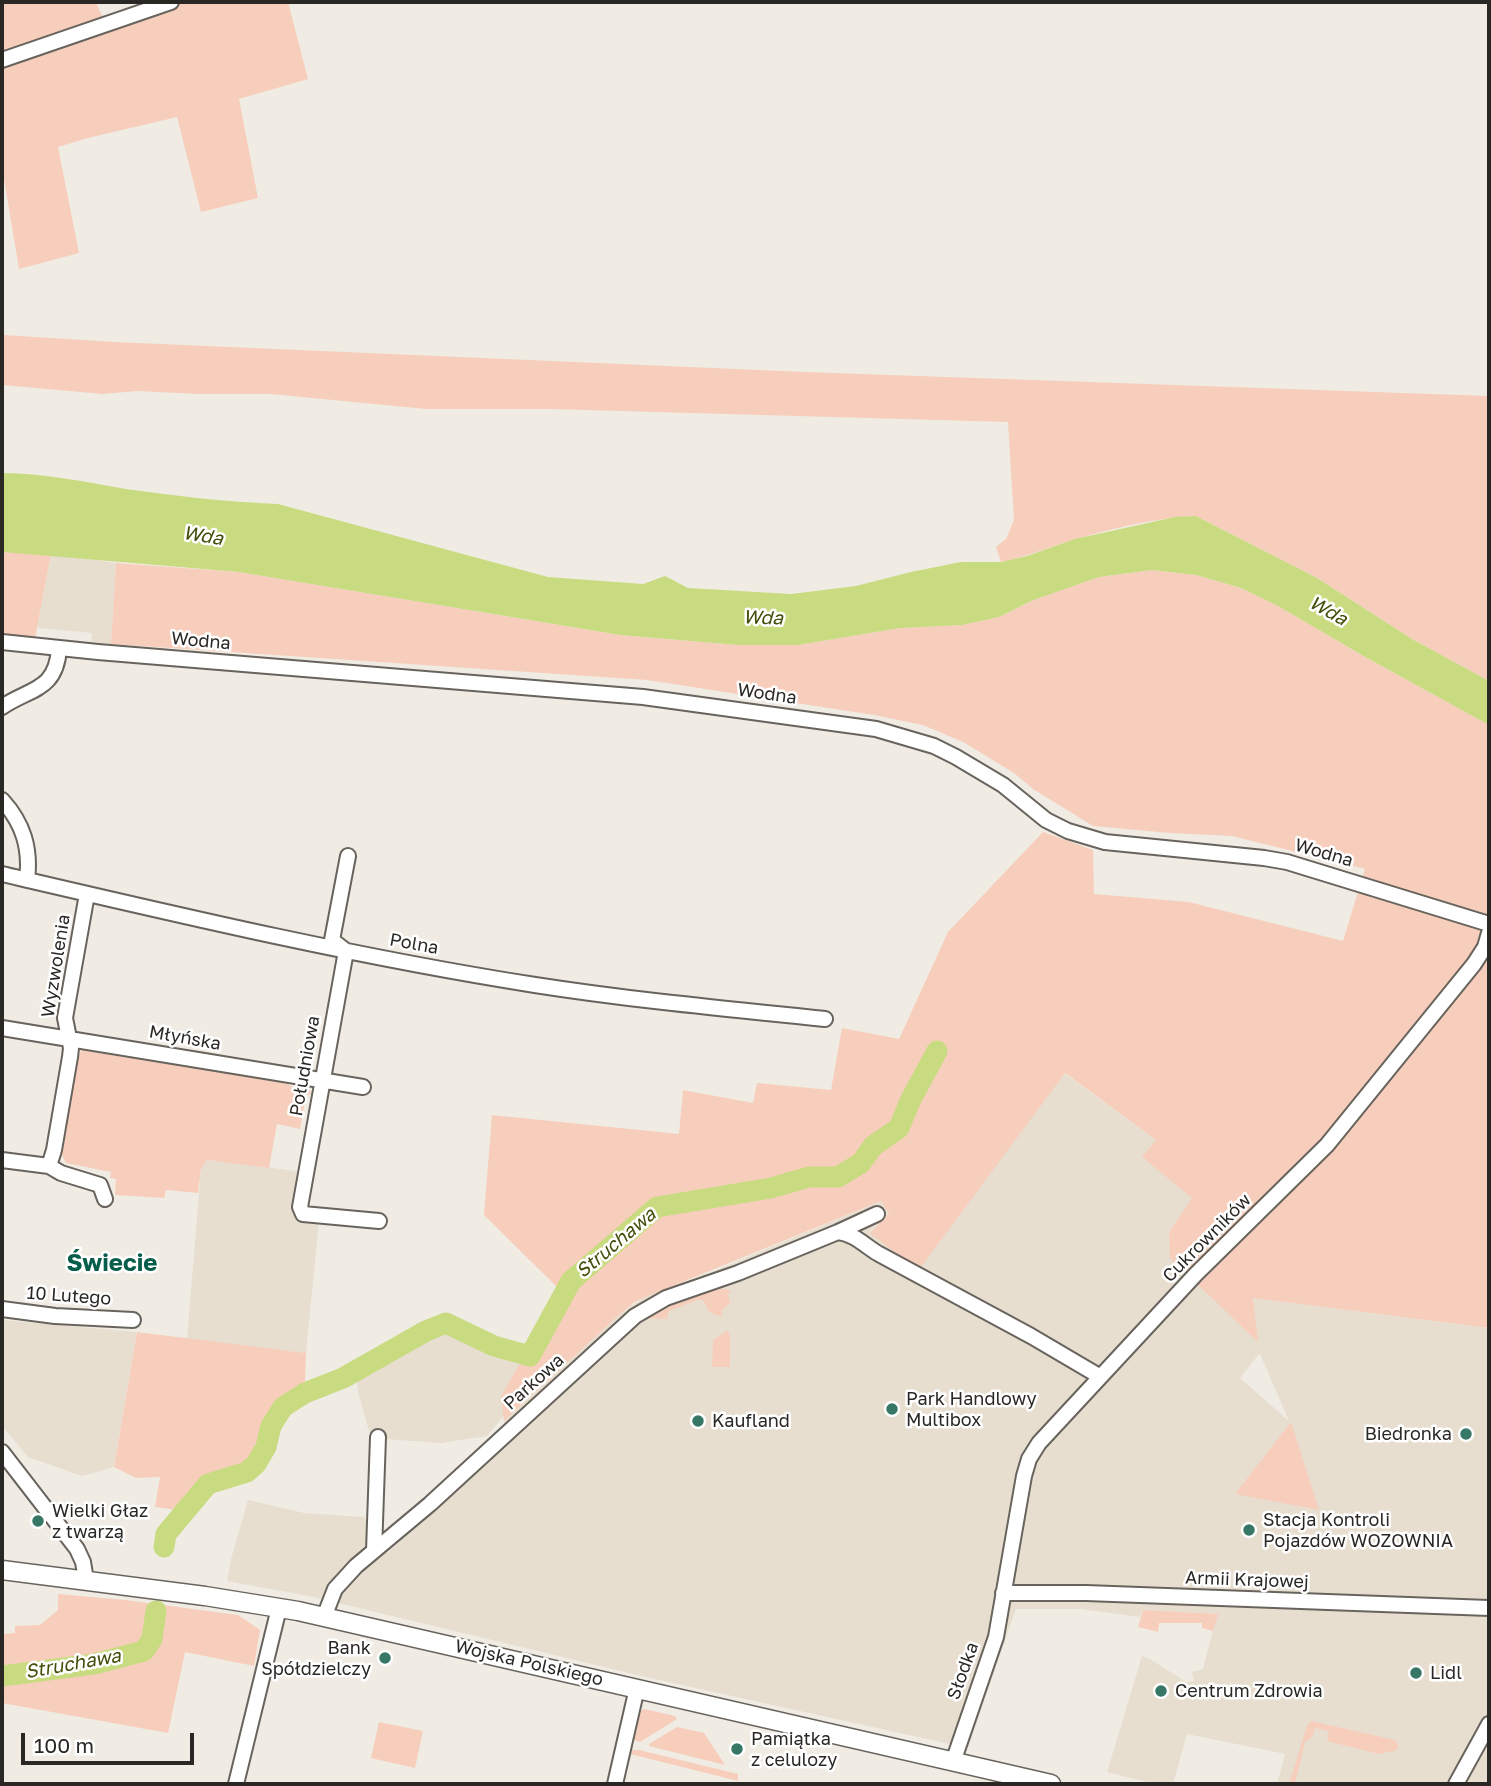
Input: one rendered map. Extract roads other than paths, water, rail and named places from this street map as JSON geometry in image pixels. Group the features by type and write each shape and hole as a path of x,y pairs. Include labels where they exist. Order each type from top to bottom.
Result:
{"street":[{"path":"2,60 171,2"},
{"name":"Wodna","path":"2,642 59,649 643,697 876,729 934,746 956,757 1003,785 1046,820 1089,838 1287,862 1489,924"},
{"path":"2,707 48,681 56,668 59,649"},
{"path":"2,800 15,814 24,836 28,854 27,880"},
{"path":"346,951 332,940 348,856"},
{"name":"Polna","path":"2,874 346,951 556,988 825,1019"},
{"name":"Wyzwolenia","path":"48,1166 54,1150 70,1057 65,1018 87,894"},
{"name":"Cukrowników","path":"1003,1593 1029,1460 1039,1443 1196,1274 1338,1133 1474,964 1485,947 1489,933"},
{"name":"Południowa","path":"346,951 300,1207 303,1214 379,1221"},
{"name":"Młyńska","path":"2,1028 363,1087"},
{"path":"2,1160 48,1166 61,1173 100,1185 104,1199"},
{"name":"Parkowa","path":"324,1617 338,1585 635,1315 653,1304 738,1273 877,1214"},
{"path":"838,1232 858,1238 879,1254 1039,1340 1099,1376"},
{"name":"10 Lutego","path":"2,1309 55,1316 133,1320"},
{"path":"374,1551 378,1437"},
{"path":"2,1452 77,1549 83,1562 86,1580"},
{"name":"Wojska Polskiego","path":"2,1570 279,1608 324,1617 1051,1784"},
{"name":"Armii Krajowej","path":"1003,1593 1086,1593 1489,1608"},
{"name":"Słodka","path":"953,1762 996,1637 1003,1593"},
{"path":"236,1784 279,1608"},
{"path":"615,1784 637,1688"},
{"path":"1456,1784 1489,1724"}],"water":[{"name":"Wda","path":"2,473 48,476 183,496 278,504 548,577 643,584 665,576 688,588 791,594 856,586 961,562 1001,562 1075,539 1175,517 1196,516 1317,578 1412,639 1489,681 1489,725 1278,606 1241,588 1196,575 1152,570 1099,577 1031,601 999,617 962,625 900,628 798,645 737,645 620,635 239,572 2,552"}],"waterway":[{"name":"Struchawa","path":"164,1547 166,1534 208,1484 247,1472 256,1464 266,1447 271,1426 283,1407 305,1393 343,1378 426,1331 446,1323 494,1346 530,1356 571,1281 657,1207 771,1188 809,1177 838,1177 861,1163 873,1146 899,1128 937,1051"},
{"name":"Struchawa","path":"2,1676 94,1664 144,1651 152,1639 156,1611"}],"place":[{"name":"Park Handlowy Multibox","path":"892,1409"},
{"name":"Kaufland","path":"698,1421"},
{"name":"Biedronka","path":"1466,1434"},
{"name":"Wielki Głaz z twarzą","path":"38,1521"},
{"name":"Stacja Kontroli Pojazdów WOZOWNIA","path":"1249,1530"},
{"name":"Bank Spółdzielczy","path":"385,1658"},
{"name":"Lidl","path":"1416,1673"},
{"name":"Centrum Zdrowia","path":"1161,1691"},
{"name":"Pamiątka z celulozy","path":"737,1749"}],"district":[{"name":"Świecie","path":"112,1263"}]}
